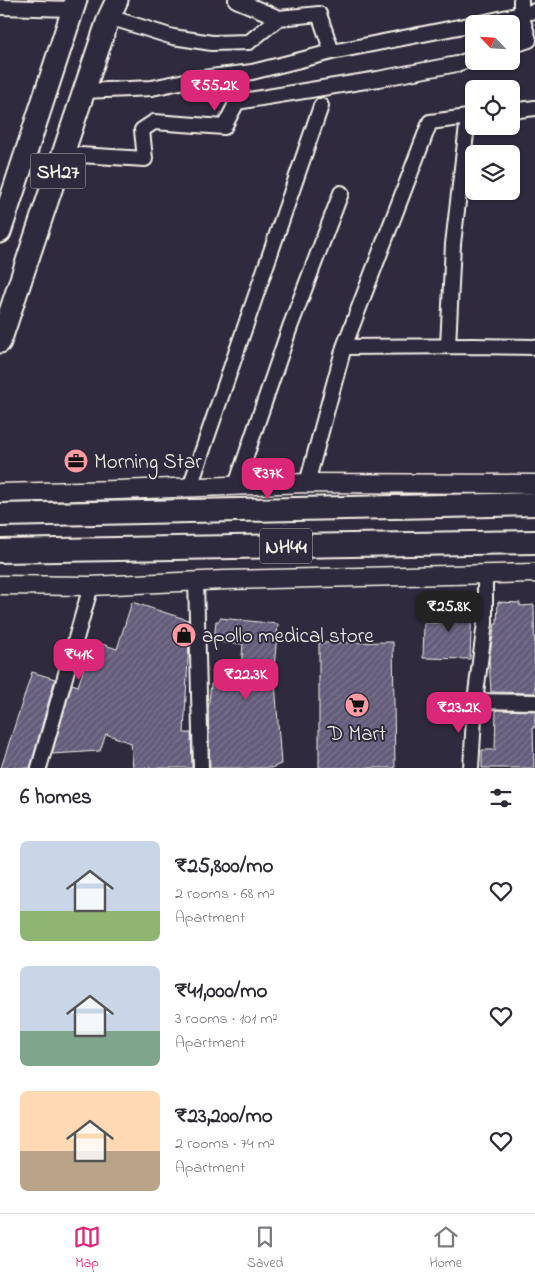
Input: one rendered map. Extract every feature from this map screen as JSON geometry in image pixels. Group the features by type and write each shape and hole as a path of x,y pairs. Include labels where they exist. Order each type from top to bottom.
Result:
{"highway":[{"name":"NH44","path":"0,515 535,504"},
{"name":"NH44","path":"0,551 535,542"}],"main road":[{"name":"SH27","path":"0,232 74,5"},
{"name":"SH27","path":"0,342 113,8"}],"street":[{"path":"236,0 279,18 319,14 332,52"},
{"path":"0,7 74,5"},
{"path":"113,8 174,38 212,43 249,42 279,18"},
{"path":"504,15 526,8 529,40 520,43"},
{"path":"84,91 152,88 194,79 252,72 332,52 465,26"},
{"path":"63,154 145,159 142,130 154,122 224,127 237,102 378,79 465,61"},
{"path":"190,487 321,106"},
{"path":"520,110 535,108"},
{"path":"307,483 344,347 430,122 465,117"},
{"path":"448,346 453,244 468,135"},
{"path":"236,485 290,327 341,193"},
{"path":"344,347 448,346 535,348"},
{"path":"0,493 307,483 535,484"},
{"path":"0,585 91,586 196,581 535,573"},
{"path":"471,768 475,701 485,623 485,574"},
{"path":"196,581 201,768"},
{"path":"39,768 91,586"},
{"path":"475,701 535,702"}],"building":[{"path":"132,602 188,620 189,641 184,733 191,733 192,768 133,768 131,743 106,734 100,751 52,754 72,684 78,686 93,641 117,649"},
{"path":"498,602 520,603 520,606 534,605 535,693 491,692 489,659 495,624 497,624"},
{"path":"440,603 472,604 470,659 423,658 424,623 439,623"},
{"path":"220,618 278,624 274,668 281,764 271,768 210,768 208,710 211,684 240,682 243,644 214,642 216,621 219,621"},
{"name":"D Mart","path":"393,642 395,768 319,768 319,643"},
{"path":"32,672 55,679 30,768 1,768"},
{"path":"496,710 535,711 535,727 533,727 534,768 482,768 482,750 495,750"}],"place":[{"name":"Morning Star","path":"76,461"},
{"name":"apollo medical store","path":"184,635"},
{"name":"D Mart","path":"357,705"}]}
